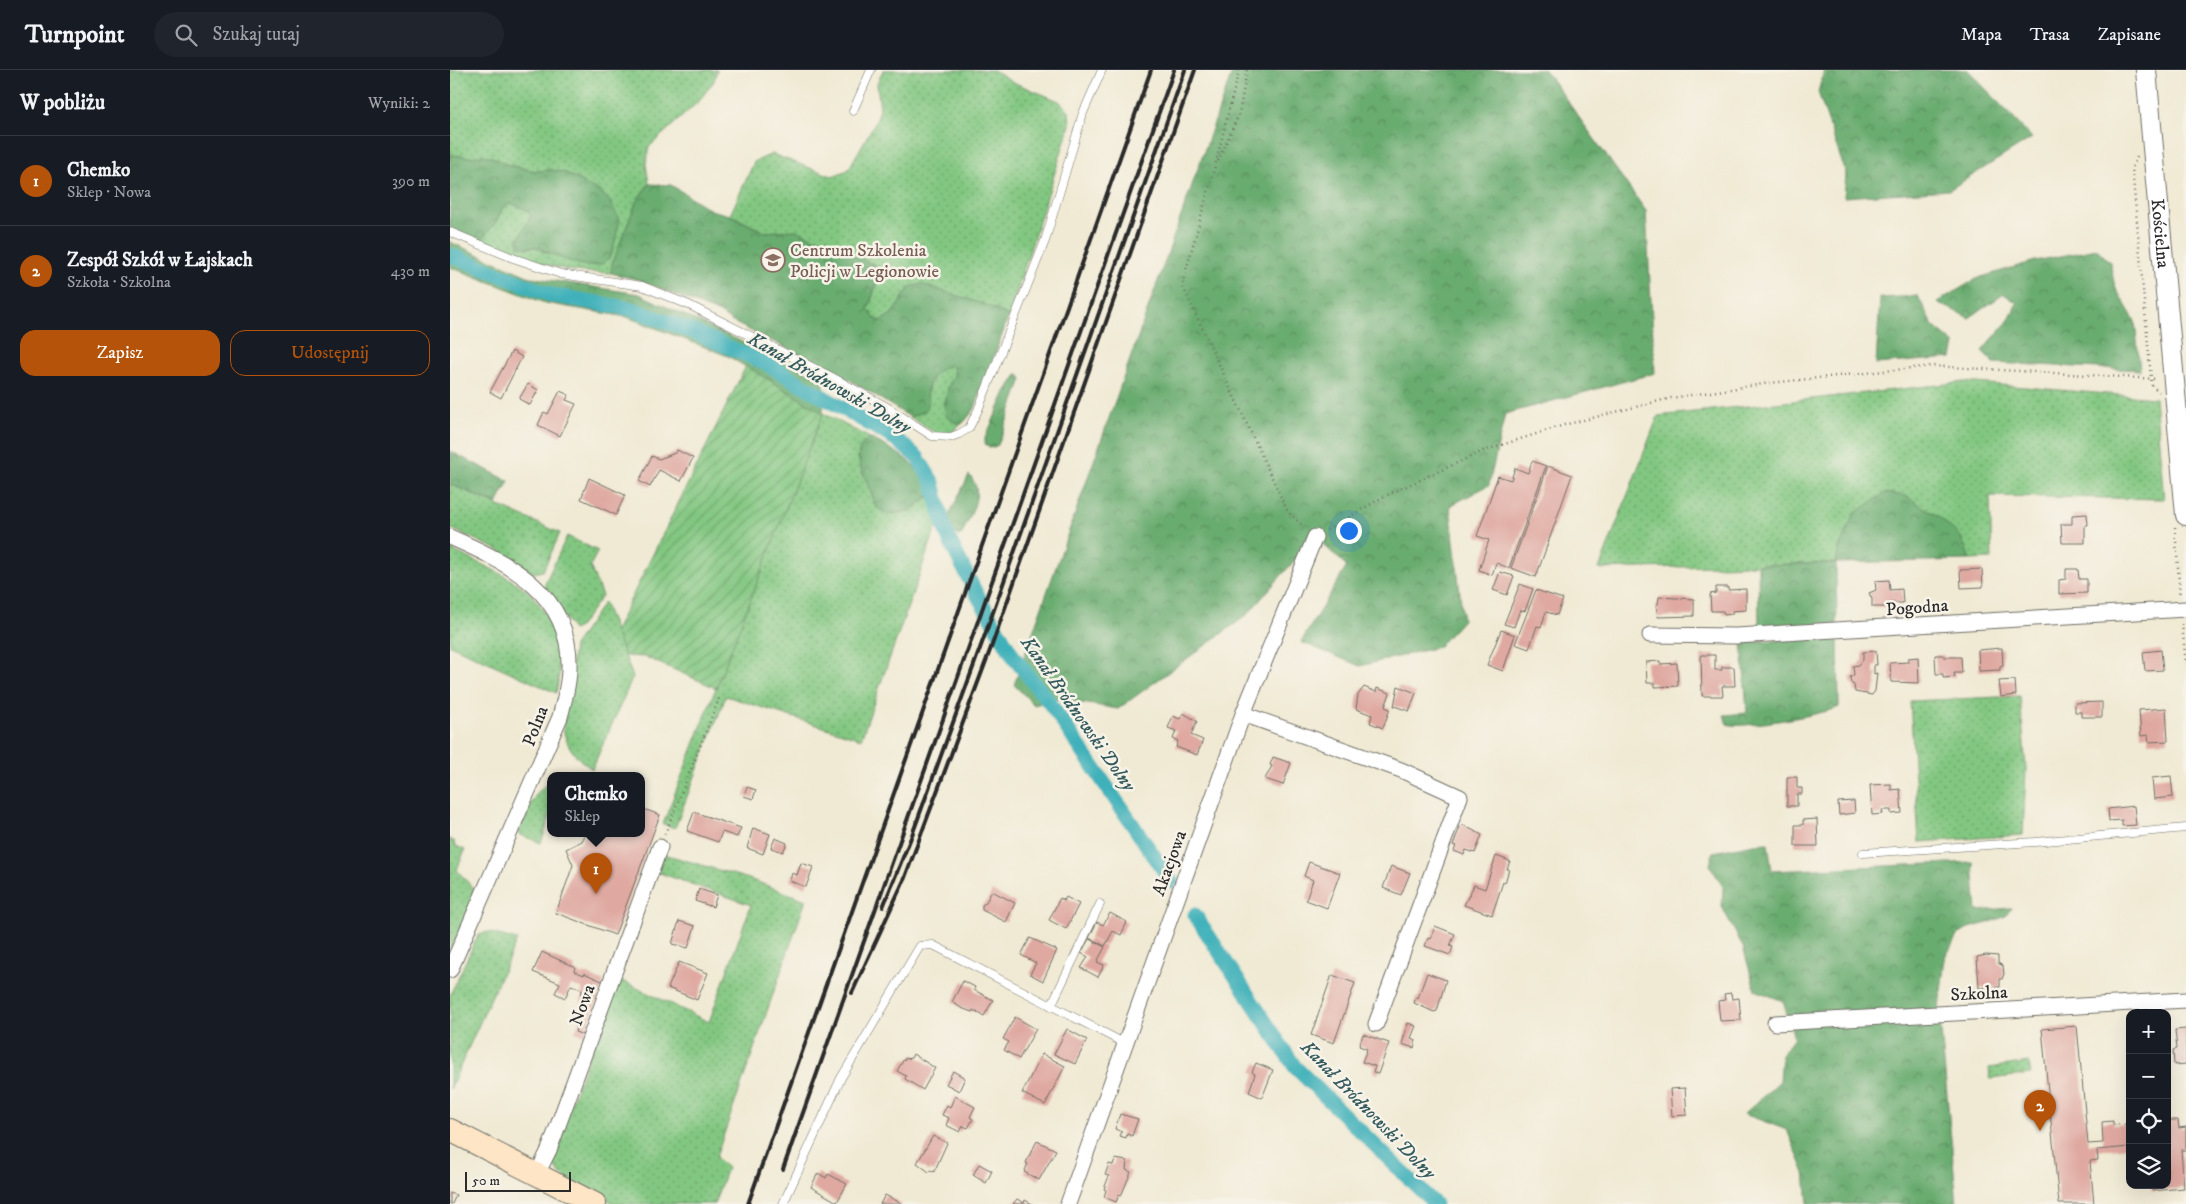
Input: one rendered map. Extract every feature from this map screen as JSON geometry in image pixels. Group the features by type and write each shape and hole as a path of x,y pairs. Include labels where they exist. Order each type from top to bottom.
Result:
{"main road":[{"path":"450,1130 595,1204"}],"street":[{"name":"Kościelna","path":"2146,70 2180,381 2180,517"},
{"name":"Polna","path":"450,537 481,550 511,567 533,583 544,595 553,607 562,626 567,646 569,668 567,690 560,718 450,970"},
{"name":"Akacjowa","path":"1068,1204 1243,714 1315,537"},
{"name":"Pogodna","path":"1650,635 1746,636 2183,609"},
{"path":"1243,714 1401,770 1460,797 1376,1024"},
{"name":"Nowa","path":"537,1174 549,1150 660,847"},
{"name":"Szkolna","path":"1775,1023 2186,1000"}],"lane":[{"path":"853,111 872,70"},
{"path":"450,232 513,258 561,274 642,286 689,305 830,376 887,407 932,436 951,437 969,428 978,410 1045,241 1083,113 1102,70"},
{"path":"1863,853 2034,842 2186,828"},
{"path":"1051,1006 1100,904"},
{"path":"783,1204 841,1078 920,946 933,945 1124,1043"}],"path":[{"path":"1239,70 1182,286 1288,512 1315,537 1383,497 1483,451 1564,425 1671,398 1770,383 1932,366 2180,381"},
{"path":"1215,166 1239,114 1247,70"},
{"path":"2180,517 2186,664"},
{"path":"660,847 720,696"}],"green space":[{"path":"450,70 717,70 714,81 699,101 649,147 646,164 649,184 637,200 611,273 580,272 551,266 481,240 496,222 503,207 511,203 527,210 531,216 518,240 525,248 537,247 549,254 609,200 600,192 566,173 552,170 535,171 508,165 492,157 482,155 471,157 450,155"},
{"path":"883,70 994,70 1015,83 1059,101 1069,111 1070,125 1009,316 986,305 910,287 892,314 880,321 875,319 868,310 881,270 784,231 764,232 730,215 754,162 772,154 832,176 848,170 877,119 880,109 877,84"},
{"path":"1233,70 1545,70 1646,211 1655,373 1505,414 1489,485 1450,506 1463,620 1438,647 1360,666 1301,642 1347,566 1315,537 1247,615 1118,709 1058,699 1034,705 1014,685"},
{"path":"1824,70 1968,70 2032,138 1949,190 1844,197 1846,174 1818,92"},
{"path":"450,155 471,157 482,155 492,157 508,165 535,171 552,170 566,173 600,192 609,200 620,221 613,250 609,258 595,266 586,265 566,260 538,248 519,246 518,240 531,216 527,210 511,203 503,207 496,222 481,240 474,239 450,228"},
{"path":"649,184 671,185 711,210 730,215 764,232 796,230 879,267 881,270 868,309 875,319 880,321 892,314 910,287 921,284 986,305 1009,316 974,410 964,422 958,424 946,416 947,394 955,374 950,365 937,371 931,379 927,387 927,409 910,417 845,377 731,321 720,313 639,280 611,273 612,264 637,200"},
{"path":"450,242 530,277 639,294 824,380 823,413 728,356 627,317 545,303 450,267"},
{"path":"2097,249 2110,262 2115,287 2135,321 2140,370 1994,363 1982,351 2008,321 2017,303 2004,294 1969,318 1937,302 1978,278 2035,261"},
{"path":"1918,296 1933,326 1955,344 1952,358 1876,364 1880,298"},
{"path":"950,365 955,374 950,382 944,407 958,424 964,422 952,432 937,434 910,417 925,411 928,390 933,377 937,372"},
{"path":"746,366 823,413 716,688 645,657 625,656 615,631"},
{"path":"1018,373 1022,379 998,445 990,447 985,444 985,438 1006,392"},
{"path":"1965,382 2155,398 2164,499 1990,496 1992,559 1970,560 1961,537 1906,496 1839,548 1836,563 1599,569 1658,416"},
{"path":"823,413 870,438 863,444 859,457 862,471 871,493 910,511 931,494 938,522 861,739 726,696 675,828 663,824"},
{"path":"870,438 890,448 914,466 926,483 931,494 910,511 889,515 876,507 859,460 860,449"},
{"path":"450,451 509,481 497,504 450,484"},
{"path":"969,475 976,489 975,504 962,534 958,536 949,527 948,517"},
{"path":"450,484 560,533 543,571 533,573 500,551 450,528"},
{"path":"1885,493 1906,496 1939,517 1961,537 1970,560 1836,563 1839,548 1854,514"},
{"path":"567,536 598,551 590,566 602,596 580,626 573,630 545,588 545,583"},
{"path":"450,549 521,586 541,607 549,620 558,649 559,679 556,693 450,645"},
{"path":"1836,563 1837,624 1759,628 1758,565"},
{"path":"604,602 633,677 592,769 573,752 567,742 563,729 574,646"},
{"path":"1838,638 1839,707 1782,720 1747,725 1727,724 1724,715 1747,713 1742,642"},
{"path":"2020,696 2026,769 2023,835 1919,842 1910,701"},
{"path":"547,784 547,826 541,843 518,834 534,797"},
{"path":"450,839 455,842 454,845 465,850 457,870 473,888 474,898 450,953"},
{"path":"1768,843 1772,871 1973,862 1977,911 2011,908 2006,916 1968,928 1958,934 1945,958 1939,1008 1957,1204 1808,1204 1805,1173 1787,1130 1744,1114 1780,1081 1782,1054 1794,1038 1783,1001 1755,990 1743,947 1722,907 1723,887 1710,865 1713,852"},
{"path":"664,854 749,879 806,900 716,1157 727,1168 714,1204 616,1204 560,1174 550,1159 618,979 709,1022 751,905 657,872"},
{"path":"488,932 517,940 450,1089 450,995 478,935"},
{"path":"2029,1062 2031,1074 1990,1079 1989,1068"}],"building":[{"path":"512,351 522,357 501,398 490,392"},
{"path":"528,384 538,390 530,405 519,399"},
{"path":"560,391 569,395 566,400 576,404 560,436 538,425 544,412 548,414"},
{"path":"677,450 693,458 681,481 659,470 650,487 639,481 652,456 659,459 675,453"},
{"path":"1532,461 1546,466 1509,568 1496,563 1492,575 1479,570 1489,540 1477,536 1498,476 1511,480 1515,468 1528,473"},
{"path":"1548,466 1572,475 1536,577 1511,568"},
{"path":"589,478 625,495 616,515 581,499"},
{"path":"2087,514 2088,525 2085,525 2085,543 2062,543 2061,524 2072,524 2072,515"},
{"path":"1982,569 1983,587 1961,588 1960,570"},
{"path":"2066,569 2078,569 2079,579 2087,579 2087,593 2059,594 2059,580 2066,579"},
{"path":"1500,572 1514,576 1507,595 1493,590"},
{"path":"1889,580 1890,590 1902,589 1903,603 1890,603 1890,607 1872,607 1872,599 1869,593 1876,590 1875,581"},
{"path":"1520,584 1533,589 1525,611 1520,610 1514,627 1504,624"},
{"path":"1716,587 1728,587 1728,590 1746,589 1746,610 1732,611 1732,614 1724,615 1723,611 1711,611 1710,594 1716,593"},
{"path":"1536,590 1563,599 1557,615 1546,612 1541,627 1537,626 1529,649 1515,644"},
{"path":"1659,597 1694,599 1694,616 1658,617 1656,605 1658,604"},
{"path":"1501,630 1515,635 1503,671 1487,665"},
{"path":"2002,648 2003,666 2000,667 2000,670 1979,671 1978,650"},
{"path":"2161,650 2163,670 2145,671 2143,652"},
{"path":"1876,651 1877,665 1874,665 1874,674 1877,673 1875,691 1872,695 1855,692 1850,677 1854,675 1853,666 1859,665 1863,660 1863,652"},
{"path":"1701,655 1715,655 1715,670 1722,670 1722,667 1734,667 1735,686 1722,686 1723,696 1702,696"},
{"path":"1935,655 1961,657 1962,673 1954,673 1955,677 1943,678 1943,674 1936,674"},
{"path":"1918,657 1919,683 1891,682 1890,663 1909,662 1908,658"},
{"path":"1660,661 1660,664 1677,663 1678,686 1655,687 1655,683 1647,683 1646,662"},
{"path":"2015,680 2016,695 2001,697 1999,681"},
{"path":"1398,686 1416,693 1409,711 1394,706"},
{"path":"1364,687 1376,692 1377,688 1390,693 1385,707 1390,709 1383,728 1370,723 1372,715 1356,709 1358,695"},
{"path":"2102,702 2102,717 2081,717 2081,712 2075,712 2075,703"},
{"path":"2166,708 2168,741 2149,742 2148,735 2141,736 2139,710"},
{"path":"1183,713 1197,721 1191,735 1203,740 1197,755 1176,747 1178,741 1173,739 1176,731 1168,728 1173,716 1180,719"},
{"path":"1273,757 1291,763 1283,785 1265,779 1272,766 1270,765"},
{"path":"2171,776 2173,797 2154,799 2152,778"},
{"path":"1787,777 1797,777 1797,788 1802,788 1802,794 1797,794 1797,806 1787,806"},
{"path":"1891,784 1891,790 1900,789 1902,813 1891,814 1891,810 1882,810 1883,814 1872,815 1870,785"},
{"path":"747,787 756,790 753,799 744,796"},
{"path":"1854,801 1855,813 1839,815 1838,802"},
{"path":"2134,806 2136,825 2122,826 2122,820 2109,821 2108,809"},
{"path":"645,809 660,815 615,935 556,913 573,865 566,849 582,841 584,837 645,837"},
{"path":"694,812 741,828 737,837 722,832 718,842 687,831"},
{"path":"1817,819 1818,846 1795,846 1795,825 1803,825 1803,820"},
{"path":"1461,824 1482,835 1475,853 1466,850 1464,855 1454,851 1456,846 1453,845"},
{"path":"753,828 770,834 763,854 747,848"},
{"path":"775,838 787,843 783,852 771,848"},
{"path":"1496,856 1510,861 1505,883 1503,882 1492,915 1464,905 1474,885 1485,889"},
{"path":"1309,862 1340,873 1327,908 1306,900 1313,880 1304,876"},
{"path":"801,863 813,867 806,887 790,881 792,873 797,875"},
{"path":"1391,866 1410,873 1401,895 1383,888"},
{"path":"699,889 717,895 713,907 695,901"},
{"path":"992,891 1015,903 1006,922 982,910 982,905 986,902"},
{"path":"1066,897 1079,904 1066,929 1049,920 1060,898 1064,901"},
{"path":"1110,913 1127,922 1121,935 1113,931 1105,946 1089,938 1097,922 1103,925"},
{"path":"679,921 695,926 688,948 672,944"},
{"path":"1435,926 1455,934 1450,946 1453,947 1450,955 1425,946 1428,938 1431,939"},
{"path":"1030,938 1057,950 1043,981 1030,974 1036,963 1021,955"},
{"path":"1089,939 1105,947 1097,962 1104,965 1098,977 1081,968 1088,957 1081,953"},
{"path":"542,952 575,967 574,971 584,975 584,973 604,982 584,1035 575,1032 583,1011 581,1010 582,989 571,985 565,998 555,993 560,983 533,972"},
{"path":"1986,955 1998,956 1998,963 2003,966 2004,974 2002,979 2000,979 2000,987 1979,988 1977,957"},
{"path":"679,962 708,973 697,1000 668,988"},
{"path":"1427,973 1446,980 1437,1011 1434,1012 1414,1003 1416,997 1418,998"},
{"path":"1332,975 1355,983 1334,1043 1311,1035"},
{"path":"963,981 975,987 974,990 993,1000 984,1016 973,1010 972,1012 961,1008 952,1002"},
{"path":"1731,993 1732,999 1739,998 1741,1020 1720,1021 1718,1001 1725,1000 1724,994"},
{"path":"1015,1017 1036,1029 1019,1059 1004,1050 1009,1042 1003,1039"},
{"path":"1408,1023 1416,1026 1411,1038 1416,1040 1414,1048 1402,1044"},
{"path":"2077,1026 2088,1144 2103,1143 2102,1122 2113,1121 2113,1125 2126,1124 2126,1147 2097,1150 2098,1160 2090,1161 2094,1204 2059,1204 2042,1029"},
{"path":"1067,1029 1087,1040 1075,1064 1054,1054"},
{"path":"2186,1029 2186,1064 2174,1065 2173,1050 2177,1049 2175,1030"},
{"path":"1363,1034 1389,1043 1378,1074 1373,1072 1375,1066 1362,1062 1367,1049 1359,1046"},
{"path":"913,1054 935,1068 923,1090 905,1079 906,1076 897,1071 904,1059 911,1058"},
{"path":"1042,1054 1065,1066 1045,1105 1022,1093"},
{"path":"1256,1063 1273,1070 1262,1098 1249,1092 1255,1074 1252,1072"},
{"path":"953,1071 965,1078 959,1091 946,1084"},
{"path":"1685,1088 1687,1115 1672,1116 1670,1089"},
{"path":"955,1096 975,1107 970,1117 973,1119 968,1128 963,1126 960,1132 946,1125 949,1118 942,1115 947,1105 950,1107"},
{"path":"1120,1114 1138,1119 1132,1136 1127,1134 1126,1138 1120,1136 1122,1132 1115,1129"},
{"path":"2171,1120 2178,1120 2179,1128 2186,1127 2186,1150 2181,1150 2184,1188 2152,1191 2152,1189 2171,1189"},
{"path":"933,1136 947,1143 934,1172 930,1170 929,1172 917,1163"},
{"path":"1037,1141 1056,1150 1039,1180 1024,1172 1028,1164 1026,1163"},
{"path":"1115,1159 1127,1161 1126,1170 1131,1172 1121,1196 1119,1195 1116,1202 1104,1197 1106,1190 1104,1189 1109,1176 1105,1175 1109,1164 1113,1165"},
{"path":"979,1164 992,1171 986,1183 973,1175"},
{"path":"818,1173 826,1178 828,1174 847,1184 837,1202 811,1187"},
{"path":"450,1193 456,1195 452,1204 450,1204"},
{"path":"885,1195 903,1204 880,1204"},
{"path":"1017,1199 1024,1203 1025,1200 1032,1204 1013,1204"}],"waterway":[{"name":"Kanał Bródnowski Dolny","path":"450,255 551,295 632,309 694,332 765,363 897,440 918,458 933,483 944,527 951,543 975,591 1015,659 1049,702 1171,881"},
{"name":"Kanał Bródnowski Dolny","path":"1195,915 1295,1067 1435,1204"}],"railway":[{"path":"748,1204 1151,70"},
{"path":"783,1169 1174,70"},
{"path":"883,907 912,835 986,632 1185,70"},
{"path":"852,993 904,880 992,645 1195,70"}],"place":[{"name":"Centrum Szkolenia Policji w Legionowie","path":"773,260"},
{"name":"Chemko","path":"596,894"},
{"name":"Zespół Szkół w Łajskach","path":"2040,1131"}]}
